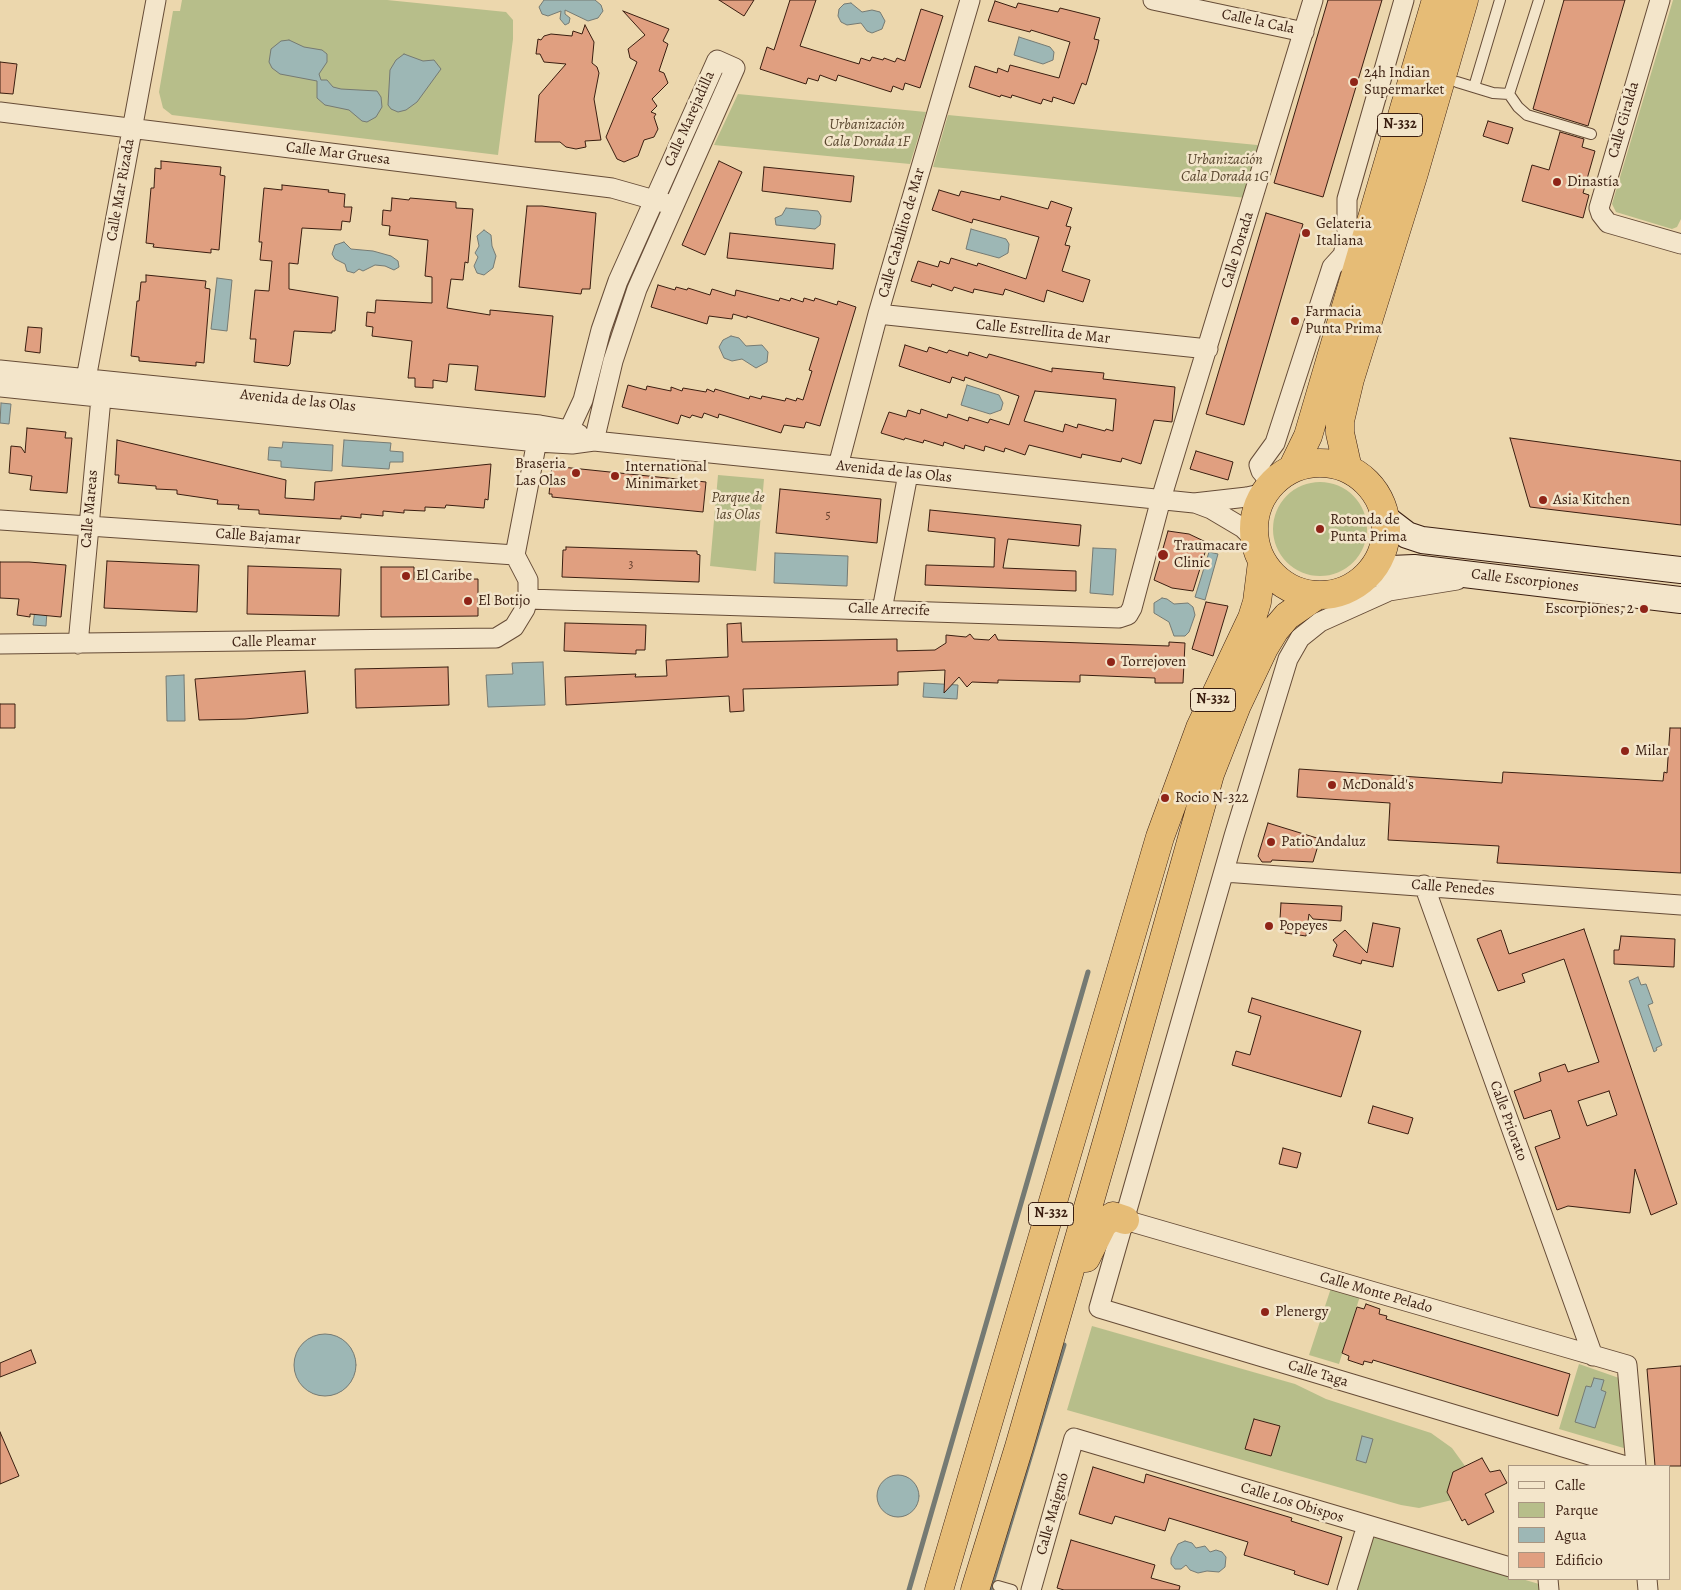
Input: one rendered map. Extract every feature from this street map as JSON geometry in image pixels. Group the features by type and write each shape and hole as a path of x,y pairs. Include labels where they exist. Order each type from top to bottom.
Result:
{"highway":[{"name":"N-332","path":"939,1590 1160,837 1200,728 1252,618 1257,602 1258,550 1254,522 1258,507 1308,436 1436,0"},
{"name":"N-332","path":"1348,469 1340,433 1340,421 1350,379 1414,173 1464,0"},
{"path":"1414,173 1443,129 1465,85 1482,0"},
{"name":"N-332","path":"1258,550 1270,573 1285,585 1303,593 1316,596 1345,591 1369,575 1378,563 1384,549 1386,519 1376,493 1367,482 1348,469 1320,463 1276,482"},
{"name":"N-332","path":"986,1588 1019,1447 1050,1334 1112,1124 1210,774 1236,705 1264,648 1275,630 1287,616 1316,596"},
{"path":"1050,1334 1103,1224 1112,1216 1125,1220"}],"street":[{"name":"Calle Mar Rizada","path":"86,379 156,0"},
{"name":"Calle Caballito de Mar","path":"838,466 878,314 970,0"},
{"name":"Calle la Cala","path":"1153,0 1304,32"},
{"name":"Calle Dorada","path":"1161,499 1313,0"},
{"path":"1276,482 1261,471 1259,465 1275,443 1332,267 1343,255 1347,238 1347,199 1404,0"},
{"name":"Calle Giralda","path":"1660,0 1599,208 1600,214 1608,223 1681,244"},
{"name":"Calle Marejadilla","path":"569,430 583,400 601,330 618,281 717,60 735,68 673,206 625,320 594,441"},
{"name":"Calle Mar Gruesa","path":"0,112 612,188 673,206"},
{"name":"Calle Estrellita de Mar","path":"878,314 1208,349"},
{"name":"Avenida de las Olas","path":"0,370 538,434 572,444 594,441 1194,502 1247,497 1276,482"},
{"path":"86,379 101,398"},
{"name":"Avenida de las Olas","path":"0,387 101,398 538,434 569,430 594,441"},
{"name":"Calle Mareas","path":"78,644 101,398"},
{"path":"528,599 528,580 516,555 538,434"},
{"path":"882,610 908,474"},
{"name":"Calle Arrecife","path":"528,599 1124,617 1132,608 1161,499"},
{"name":"Avenida de las Olas","path":"1194,502 1211,508 1243,528 1258,550"},
{"name":"Calle Escorpiones","path":"1386,519 1407,535 1422,540 1681,570"},
{"name":"Calle Bajamar","path":"0,520 516,555"},
{"name":"Calle Escorpiones","path":"1369,575 1391,569 1414,568 1681,600"},
{"path":"1125,1220 1224,872 1288,658 1300,638 1320,622 1389,591 1488,576"},
{"name":"Calle Pleamar","path":"0,644 496,638 514,627 525,609 528,599"},
{"name":"Calle Penedes","path":"1224,872 1681,905"},
{"name":"Calle Priorato","path":"1424,885 1593,1356"},
{"name":"Calle Monte Pelado","path":"1125,1220 1627,1365 1636,1465"},
{"name":"Calle Taga","path":"1125,1220 1099,1308 1623,1465"},
{"name":"Calle Los Obispos","path":"1074,1438 1508,1566"},
{"name":"Calle Maigmó","path":"1031,1590 1074,1438"},
{"path":"1347,1590 1367,1525"}],"lane":[{"path":"1500,0 1465,85 1493,93 1509,94"},
{"path":"1509,94 1539,0"},
{"path":"1509,94 1518,107 1527,115 1590,134"},
{"path":"986,1588 1012,1590"}],"green space":[{"path":"182,0 387,0 506,12 513,20 513,39 498,155 172,115 163,108 159,92 173,11 180,11"},
{"path":"1673,0 1681,0 1681,219 1677,227 1672,229 1616,212 1612,204"},
{"name":"Urbanización Cala Dorada 1F","path":"738,94 926,112 910,164 714,145"},
{"name":"Urbanización Cala Dorada 1G","path":"948,115 1257,145 1261,148 1247,198 933,167"},
{"name":"Parque de las Olas","path":"718,475 764,479 756,571 710,566"},
{"path":"1311,482 1329,482 1354,495 1364,511 1367,529 1364,547 1354,563 1329,576 1311,576 1286,563 1273,538 1273,520 1286,495"},
{"path":"1331,1288 1360,1296 1339,1364 1309,1355"},
{"path":"1092,1326 1295,1384 1326,1399 1431,1433 1452,1448 1465,1466 1453,1472 1447,1492 1452,1500 1419,1508 1401,1505 1067,1410","holes":["1254,1419 1280,1427 1270,1456 1245,1449"]},
{"path":"1579,1364 1619,1378 1627,1449 1559,1429"},
{"path":"1373,1538 1508,1574 1508,1580 1525,1580 1539,1584 1539,1590 1355,1590"}],"water":[{"path":"544,0 595,0 601,5 603,11 598,18 588,21 565,10 565,14 570,18 569,23 565,25 560,19 561,11 548,16 542,14 539,7"},
{"path":"851,3 862,12 872,10 880,12 885,21 882,29 872,33 867,31 861,23 847,25 841,22 838,16 839,9 844,4"},
{"path":"1019,37 1050,47 1054,52 1053,60 1043,64 1014,55"},
{"path":"289,40 304,47 322,50 327,54 327,62 319,74 321,80 327,80 333,87 377,91 381,97 382,107 376,117 367,122 362,121 349,110 325,105 317,98 317,81 280,74 272,68 269,62 271,49 281,41"},
{"path":"404,54 423,61 434,60 441,69 417,102 406,110 398,112 391,109 388,105 390,70 396,60"},
{"path":"786,208 818,211 821,216 820,225 815,229 776,225 775,218 782,215"},
{"path":"971,229 1006,239 1009,244 1008,253 999,258 966,249"},
{"path":"484,230 491,235 492,246 496,256 493,268 484,275 477,273 474,266 478,257 475,253 479,246 477,236"},
{"path":"344,242 351,249 373,251 391,256 398,261 399,267 394,270 385,266 375,265 363,271 359,269 354,273 347,271 345,264 335,259 332,254 335,245"},
{"path":"217,278 232,280 227,331 211,329"},
{"path":"731,336 739,338 746,346 762,345 768,352 767,362 756,368 742,359 732,361 724,358 719,347 723,340"},
{"path":"967,385 999,395 1003,403 1001,410 990,414 961,405"},
{"path":"1,403 11,404 9,424 0,423"},
{"path":"344,440 391,443 390,451 403,452 403,462 390,462 389,469 342,466"},
{"path":"283,442 333,445 332,471 281,467 281,461 268,460 269,447 282,448"},
{"path":"1093,548 1116,549 1113,595 1090,593"},
{"path":"1209,552 1218,554 1205,600 1195,597"},
{"path":"775,553 848,556 847,586 774,583"},
{"path":"1162,598 1174,604 1188,603 1193,607 1195,615 1189,632 1185,636 1174,636 1169,622 1154,613 1154,603"},
{"path":"36,602 47,611 46,626 33,625"},
{"path":"543,662 545,705 488,707 486,675 513,674 512,663"},
{"path":"184,675 185,721 167,721 166,676"},
{"path":"924,683 958,685 957,699 923,697"},
{"path":"1638,977 1641,985 1646,984 1653,1003 1648,1005 1662,1045 1656,1048 1657,1050 1654,1052 1629,981"},
{"path":"325,1334 337,1336 347,1343 354,1353 356,1365 354,1377 347,1387 337,1394 325,1396 313,1394 303,1387 296,1377 294,1365 296,1353 303,1343 313,1336"},
{"path":"1594,1378 1604,1380 1601,1390 1606,1392 1595,1428 1575,1422 1586,1386 1591,1387"},
{"path":"1362,1436 1373,1439 1366,1463 1356,1460"},
{"path":"898,1475 913,1481 919,1496 913,1511 898,1517 883,1511 877,1496 883,1481"},
{"path":"1185,1541 1192,1543 1196,1548 1205,1546 1210,1552 1216,1550 1222,1552 1226,1557 1225,1567 1219,1572 1207,1571 1198,1573 1190,1570 1186,1565 1181,1569 1175,1569 1171,1564 1171,1558 1178,1544"}],"building":[{"path":"719,0 754,0 744,16"},
{"path":"790,0 816,0 800,46 859,64 861,58 870,61 872,57 883,60 884,58 895,62 897,58 905,61 921,9 943,16 920,88 905,83 903,90 893,86 891,92 838,75 836,81 820,75 818,81 808,78 806,84 760,69 767,47 774,50"},
{"path":"1328,0 1382,0 1323,197 1274,183"},
{"path":"1564,0 1625,0 1588,126 1533,109"},
{"path":"995,1 1016,8 1018,3 1058,12 1060,8 1100,18 1094,39 1099,40 1097,49 1086,85 1082,83 1074,104 1053,97 1052,102 1043,99 1041,104 1012,95 1011,98 1001,95 1000,97 969,87 975,66 997,73 998,68 1008,72 1010,65 1059,78 1070,42 1031,30 1030,32 988,21"},
{"path":"623,11 669,29 663,41 668,44 659,71 664,73 668,83 652,99 657,106 651,112 656,114 654,117 658,129 654,137 644,140 638,156 624,162 617,159 606,137 637,62 630,58 628,49 645,35"},
{"path":"585,25 594,42 592,63 597,67 599,73 594,99 601,140 585,141 586,147 576,149 566,147 560,142 535,142 539,95 566,64 544,62 540,54 536,54 538,39 541,40 544,36 551,34 572,36 573,31 582,34"},
{"path":"0,62 17,64 13,94 0,93"},
{"path":"1488,121 1513,128 1508,144 1483,136"},
{"name":"Dinastía","path":"1560,132 1584,139 1582,147 1595,151 1583,193 1589,195 1583,218 1522,201 1532,165 1549,170"},
{"path":"161,161 221,167 220,175 225,176 219,250 211,249 211,253 153,247 154,244 146,243 151,188 154,188 155,168 161,169"},
{"path":"719,161 742,172 705,255 682,245"},
{"path":"764,167 854,176 851,202 762,191"},
{"path":"282,185 329,190 328,192 345,194 344,207 352,207 350,222 342,221 341,230 302,228 298,264 289,263 289,289 338,297 335,331 332,331 332,333 294,331 290,364 288,366 254,362 256,339 250,339 255,290 269,291 272,261 260,260 262,242 259,242 264,188 282,190"},
{"path":"939,190 959,196 961,191 1000,200 1001,196 1048,209 1051,201 1072,208 1066,226 1071,227 1065,245 1070,246 1062,271 1090,280 1083,302 1047,290 1044,302 1005,289 1003,295 974,289 973,293 954,287 952,291 932,284 931,287 911,281 918,261 938,267 940,261 949,264 951,258 977,266 978,263 1026,279 1039,237 973,219 972,223 932,210"},
{"path":"392,198 456,202 456,208 473,209 468,263 465,262 463,280 451,279 447,308 490,315 490,310 553,316 545,397 475,390 478,366 449,364 447,382 433,380 433,388 415,387 415,378 408,378 412,341 372,336 373,327 366,326 367,312 375,313 376,300 432,303 432,277 425,276 428,240 389,235 390,226 382,225 383,210 391,211"},
{"path":"527,206 542,206 596,213 590,289 582,289 581,294 519,287"},
{"path":"1266,213 1303,224 1244,425 1206,414"},
{"path":"730,233 835,244 833,269 727,258"},
{"path":"146,275 206,281 205,288 210,289 204,363 196,362 196,366 139,361 139,357 131,356 137,301 139,301 141,282 146,282"},
{"path":"658,285 675,290 676,287 687,290 688,288 710,295 712,289 735,296 736,290 779,301 780,298 790,301 791,298 803,302 804,298 814,301 815,298 837,305 838,301 856,307 820,426 806,422 804,428 784,425 781,433 719,414 718,418 704,413 702,418 692,415 690,418 681,415 678,424 622,407 628,385 646,390 647,386 671,391 671,387 682,391 683,388 706,392 707,389 714,392 715,389 749,399 750,396 761,399 762,396 785,401 786,398 796,401 797,398 803,400 812,371 809,370 819,338 747,316 747,318 733,314 732,319 709,316 707,324 651,307"},
{"path":"28,327 42,328 40,353 25,351"},
{"path":"905,345 927,352 929,347 947,353 949,350 968,356 969,352 987,358 989,354 1052,372 1052,368 1104,373 1103,379 1175,387 1172,422 1154,420 1141,464 1122,458 1121,462 1082,454 1081,458 1029,445 1025,455 1005,448 1004,452 985,446 984,451 965,445 964,449 944,442 943,446 924,440 923,443 905,438 904,440 881,433 889,412 906,417 908,410 920,414 921,409 947,418 948,414 968,421 969,417 988,423 990,419 1009,425 1019,396 965,377 964,381 952,377 950,383 899,366","holes":["1035,391 1116,399 1113,431 1106,429 1105,431 1078,424 1077,428 1065,424 1063,432 1024,421"]},
{"path":"27,428 66,432 65,438 72,438 67,493 30,490 32,476 9,473 11,446 21,447 25,453"},
{"path":"1510,438 1681,461 1681,525 1530,507"},
{"path":"117,440 286,480 285,498 314,500 315,482 491,464 488,500 485,499 484,508 446,505 445,508 425,507 425,511 404,510 404,513 383,511 383,516 361,514 361,518 341,516 341,519 259,514 259,510 238,509 239,505 217,504 218,500 177,494 177,490 118,483 119,475 115,475"},
{"path":"1196,451 1233,462 1228,480 1190,469"},
{"path":"552,466 706,482 703,512 552,497 552,494 549,494"},
{"path":"780,489 881,499 877,543 776,533"},
{"path":"930,510 1081,525 1079,546 1008,539 1003,568 1076,571 1076,591 925,585 926,565 994,567 995,538 928,531"},
{"path":"1168,531 1189,534 1208,543 1193,591 1172,588 1154,580 1160,560 1158,554 1162,552"},
{"path":"566,547 697,551 697,554 700,555 699,582 562,577 563,550 566,550"},
{"path":"107,561 199,565 197,612 104,608"},
{"path":"0,562 66,565 61,617 30,614 30,617 17,615 19,599 0,598"},
{"path":"248,566 341,569 339,616 247,614"},
{"path":"381,567 414,567 414,580 478,579 478,616 381,617"},
{"path":"1206,602 1228,606 1213,656 1192,649"},
{"path":"565,623 646,625 645,650 636,650 636,654 564,651"},
{"path":"741,623 742,642 897,639 897,651 935,650 946,643 946,635 966,637 970,634 974,639 989,640 995,634 998,640 1169,646 1169,642 1185,643 1183,683 1155,683 1155,678 1080,675 1080,682 998,680 998,683 972,682 967,687 959,677 944,693 945,670 898,672 898,685 743,689 744,711 730,712 729,696 566,705 565,677 636,674 635,677 667,676 666,660 728,657 727,624"},
{"path":"448,667 449,705 356,708 355,669"},
{"path":"305,671 308,713 245,719 199,720 195,679"},
{"path":"0,704 15,704 15,728 0,728"},
{"path":"1670,728 1681,728 1681,873 1497,863 1499,846 1388,840 1390,803 1297,797 1299,769 1502,783 1503,772 1663,781 1664,772 1667,773"},
{"path":"1268,823 1320,839 1313,862 1272,860 1271,862 1262,862 1258,856"},
{"path":"1281,903 1342,906 1341,921 1313,919 1309,914 1306,936 1285,933 1287,919 1280,919"},
{"path":"1373,923 1400,928 1393,967 1362,960 1361,964 1333,956 1337,945 1333,940 1345,930 1367,953"},
{"path":"1584,929 1677,1204 1651,1215 1635,1169 1630,1213 1568,1206 1557,1210 1535,1147 1560,1138 1551,1110 1524,1119 1514,1091 1541,1081 1539,1073 1565,1064 1568,1072 1599,1062 1564,959 1522,974 1525,982 1498,991 1477,939 1501,930 1509,954","holes":["1609,1091 1617,1115 1587,1126 1578,1101"]},
{"path":"1621,936 1675,939 1674,967 1614,964 1614,950 1619,950"},
{"path":"1252,998 1361,1031 1341,1097 1232,1065 1236,1051 1250,1055 1261,1016 1248,1012"},
{"path":"1373,1106 1413,1118 1408,1134 1368,1123"},
{"path":"1283,1148 1301,1153 1297,1168 1279,1164"},
{"path":"1366,1304 1380,1309 1379,1314 1387,1316 1386,1319 1570,1374 1558,1416 1373,1360 1372,1363 1364,1361 1363,1365 1348,1360 1349,1356 1342,1353 1357,1307 1364,1309"},
{"path":"31,1350 36,1363 0,1377 0,1363"},
{"path":"1681,1366 1681,1466 1655,1465 1647,1369"},
{"path":"1254,1419 1280,1426 1271,1456 1245,1449"},
{"path":"0,1432 19,1476 0,1484"},
{"path":"1482,1458 1490,1472 1500,1470 1507,1483 1485,1494 1494,1512 1468,1525 1465,1519 1462,1521 1447,1492 1453,1472"},
{"path":"1093,1467 1144,1483 1146,1474 1292,1518 1291,1521 1342,1537 1328,1585 1294,1574 1295,1571 1244,1555 1248,1542 1169,1518 1165,1531 1115,1516 1112,1524 1079,1514"},
{"path":"1071,1540 1155,1565 1151,1578 1180,1586 1179,1590 1064,1590 1057,1588"}],"waterway":[{"path":"909,1590 1088,972"},
{"path":"990,1590 1064,1345"}],"place":[{"name":"24h Indian Supermarket","path":"1354,82"},
{"name":"Dinastía","path":"1557,182"},
{"name":"Gelateria Italiana","path":"1306,233"},
{"name":"Farmacia Punta Prima","path":"1295,321"},
{"name":"Braseria Las Olas","path":"576,473"},
{"name":"International Minimarket","path":"615,476"},
{"name":"Asia Kitchen","path":"1543,500"},
{"name":"Rotonda de Punta Prima","path":"1320,529"},
{"name":"Traumacare Clinic","path":"1163,555"},
{"name":"El Caribe","path":"406,576"},
{"name":"El Botijo","path":"468,601"},
{"name":"Escorpiones, 2","path":"1644,609"},
{"name":"Torrejoven","path":"1111,662"},
{"name":"Milar","path":"1625,751"},
{"name":"McDonald's","path":"1332,785"},
{"name":"Rocio N-322","path":"1165,798"},
{"name":"Patio Andaluz","path":"1271,842"},
{"name":"Popeyes","path":"1269,926"},
{"name":"Plenergy","path":"1265,1312"}]}
